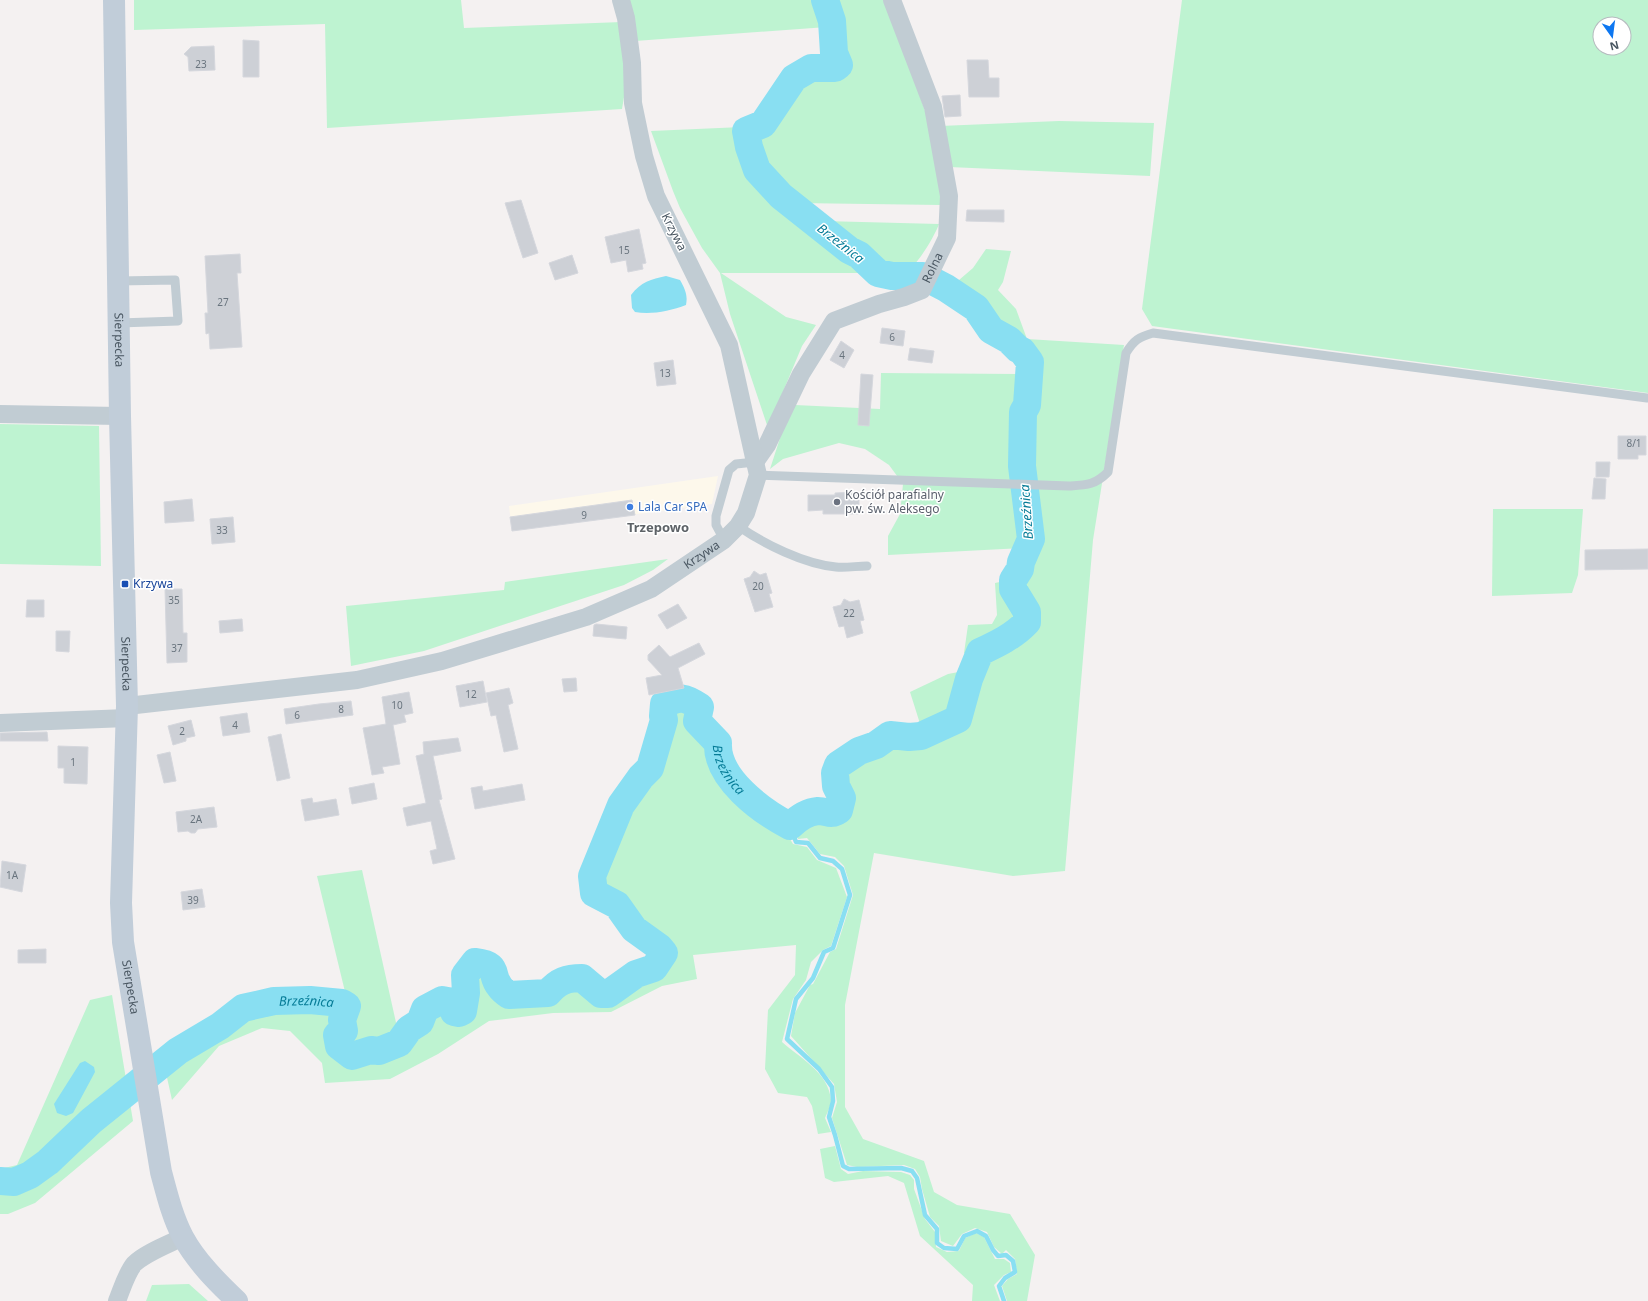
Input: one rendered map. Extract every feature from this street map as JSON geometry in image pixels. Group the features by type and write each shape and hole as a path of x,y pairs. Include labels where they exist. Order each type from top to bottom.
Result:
{"street":[{"name":"Sierpecka","path":"114,0 120,416 127,712 121,903 123,942 161,1172 170,1207 183,1237 208,1272 237,1301"},
{"name":"Krzywa","path":"0,723 127,712 357,680 442,661 586,617 651,589 724,540 738,526 746,513 756,469 729,345 656,196 644,156 633,104 632,63 626,18 621,0"},
{"name":"Rolna","path":"756,469 800,374 834,321 922,290 948,238 949,196 933,107 892,0"},
{"path":"0,414 120,416"},
{"path":"117,1301 134,1264 146,1256 183,1237"}],"lane":[{"path":"118,281 175,280 178,321 119,323"},
{"path":"724,540 716,525 716,516 729,470 736,464 756,469 1014,484 1089,485 1100,480 1108,472 1126,353 1132,342 1143,336 1153,334 1647,398"},
{"path":"738,526 752,536 798,557 819,564 838,568 867,566"}],"shaded area":[{"path":"718,476 712,504 512,531 509,506"}],"green space":[{"path":"134,0 461,0 464,28 622,22 628,73 622,109 327,128 325,24 134,30"},
{"path":"626,0 821,0 828,18 827,27 635,41"},
{"path":"829,0 886,0 930,125 941,170 941,205 796,203 774,184 759,167 751,132 769,126 796,81 810,72 838,70 842,66 836,46 838,25"},
{"path":"1182,0 1648,0 1648,393 1152,326 1142,309"},
{"path":"1059,121 1154,123 1150,176 949,167 940,126"},
{"path":"742,127 743,138 754,172 784,203 872,273 721,273 786,317 816,325 802,346 768,428 730,314 720,273 702,248 680,208 651,131"},
{"path":"823,221 939,224 935,234 919,259 912,266 902,269 883,270 862,249 856,249"},
{"path":"986,249 1011,251 1003,282 998,290 1016,309 1027,339 1124,345 1093,540 1065,871 1013,876 874,853 845,1005 845,1107 863,1139 924,1161 934,1192 957,1205 1010,1214 1035,1255 1027,1301 1007,1301 1002,1286 1008,1279 1017,1274 1015,1259 1006,1250 1002,1254 994,1247 987,1232 975,1228 962,1234 953,1246 941,1241 939,1226 930,1217 920,1177 915,1169 904,1165 857,1167 847,1165 832,1118 837,1102 834,1084 791,1036 795,1013 830,952 836,949 853,895 844,866 835,857 820,854 807,838 798,839 795,830 813,817 841,816 845,807 846,796 839,784 837,774 855,758 891,738 918,746 920,740 962,723 970,687 983,653 1002,646 1013,637 1030,631 1038,619 1016,588 1015,580 1024,570 1024,561 1034,546 1028,497 1028,442 1032,380 1037,364 1023,345 1020,345 1012,336 1001,333 985,315 982,306 969,300 952,286 973,268"},
{"path":"881,373 1023,374 1025,395 1019,408 1013,468 1027,532 1023,548 888,555 888,536 900,514 903,484 889,465 865,449 839,443 783,459 770,469 781,435 795,405 880,409"},
{"path":"0,424 99,426 101,566 0,564"},
{"path":"1493,509 1583,509 1578,575 1572,593 1492,596"},
{"path":"668,559 653,570 624,585 424,651 351,666 346,606 504,590 505,582"},
{"path":"1009,580 1012,592 1024,614 1023,622 1012,632 977,649 972,658 964,653 968,625 992,624 997,615 995,583"},
{"path":"969,670 954,718 922,730 910,692 948,674"},
{"path":"688,701 695,708 695,720 699,729 715,744 713,753 716,764 732,783 742,800 758,807 771,817 784,829 793,844 807,847 817,860 836,868 847,897 831,946 823,950 811,962 806,980 793,999 782,1042 805,1060 825,1082 829,1090 831,1100 830,1107 825,1118 831,1132 818,1134 812,1106 807,1097 778,1093 765,1069 768,1010 795,975 796,945 693,955 697,979 662,986 611,1012 553,1013 489,1021 438,1054 390,1079 325,1083 322,1063 290,1031 262,1028 219,1046 172,1100 166,1073 170,1066 244,1012 278,1005 343,1007 339,1019 341,1030 335,1035 336,1046 350,1060 369,1054 381,1053 403,1044 423,1023 428,1012 447,1003 450,1005 452,1015 461,1017 465,1013 470,997 468,975 478,966 484,965 491,971 496,987 508,998 546,997 559,986 571,982 584,983 596,994 605,998 641,975 656,971 667,958 669,949 636,926 620,903 597,892 595,879 624,806 641,780 654,767 666,724 666,709 671,703"},
{"path":"362,870 399,1036 396,1041 379,1048 369,1046 354,1052 341,1045 340,1036 347,1033 346,1021 352,1006 347,1000 317,876"},
{"path":"112,995 133,1121 35,1203 8,1214 0,1214 0,1169 17,1165 90,1000"},
{"path":"835,1146 841,1169 848,1174 863,1171 901,1172 910,1175 914,1180 914,1189 925,1219 935,1232 936,1247 947,1252 959,1251 965,1238 976,1233 984,1237 995,1259 1004,1259 1010,1263 1011,1272 1004,1275 994,1285 1000,1301 972,1301 973,1285 920,1236 904,1183 888,1176 834,1182 825,1178 820,1149"},
{"path":"189,1284 208,1301 146,1301 152,1285"}],"water":[{"path":"666,276 680,280 686,292 686,305 660,312 635,312 632,308 631,295 647,282"},
{"path":"85,1061 94,1067 95,1072 73,1113 66,1116 57,1113 54,1104 80,1063"}],"building":[{"path":"243,40 259,41 259,77 243,77"},
{"path":"214,46 215,70 189,71 188,57 184,54 191,47"},
{"path":"967,60 988,60 989,78 999,78 999,97 969,97"},
{"path":"960,95 961,116 945,117 942,96"},
{"path":"521,200 538,253 523,258 505,203"},
{"path":"967,210 1004,210 1004,222 966,221"},
{"path":"639,229 646,263 642,264 643,269 628,272 626,260 611,263 605,237"},
{"path":"240,254 241,273 237,273 242,347 210,349 209,333 206,334 205,313 208,313 205,256"},
{"path":"572,255 578,273 555,280 549,263"},
{"path":"882,328 905,331 903,346 880,343"},
{"path":"841,341 854,350 844,368 830,360"},
{"path":"910,348 934,351 932,363 908,360"},
{"path":"673,360 676,384 657,386 654,363"},
{"path":"861,374 873,375 869,426 858,425"},
{"path":"1618,436 1646,436 1646,455 1638,455 1638,459 1618,459"},
{"path":"1596,462 1610,462 1609,477 1596,477"},
{"path":"1594,478 1606,479 1605,499 1592,499"},
{"name":"Kościół parafialny pw. św. Aleksego","path":"859,492 859,514 823,514 823,510 808,511 808,495 835,495 835,493"},
{"path":"192,499 194,521 165,523 164,502"},
{"path":"632,500 635,515 512,531 510,517"},
{"path":"233,517 235,542 212,544 210,519"},
{"path":"1648,549 1648,569 1585,570 1585,550"},
{"path":"754,571 760,575 766,573 772,593 769,594 773,607 755,612 744,579 750,577"},
{"path":"165,589 182,589 183,633 187,633 187,662 167,663"},
{"path":"844,599 850,602 859,600 864,620 860,621 863,633 847,638 844,626 839,627 833,607 841,605"},
{"path":"27,600 44,600 44,617 26,617"},
{"path":"678,604 687,618 667,629 658,615"},
{"path":"242,619 243,631 220,633 219,621"},
{"path":"594,625 627,627 626,639 593,636"},
{"path":"56,631 70,631 69,652 56,651"},
{"path":"699,643 705,654 678,668 684,688 649,695 646,678 662,675 648,660 648,655 659,645 670,657"},
{"path":"576,678 577,691 564,692 562,679"},
{"path":"483,681 487,702 460,707 456,686"},
{"path":"509,688 513,703 508,705 518,749 504,752 496,715 491,716 486,693"},
{"path":"409,692 413,713 404,715 406,722 393,725 400,764 382,767 384,773 372,775 363,728 386,724 382,697"},
{"path":"351,701 353,715 286,724 284,709"},
{"path":"247,713 250,732 223,736 220,717"},
{"path":"191,720 195,736 186,738 186,741 173,745 168,726"},
{"path":"47,732 48,741 0,741 0,733"},
{"path":"281,734 290,778 277,781 268,737"},
{"path":"458,738 461,751 433,756 442,799 439,800 455,859 433,864 430,851 437,849 431,821 407,826 403,808 426,803 416,756 424,754 423,742"},
{"path":"58,746 88,747 87,784 64,783 64,768 58,768"},
{"path":"170,752 176,781 164,783 157,755"},
{"path":"374,783 377,799 352,804 349,788"},
{"path":"522,784 525,800 475,809 471,788 482,786 483,791"},
{"path":"312,798 313,803 336,799 339,815 305,821 301,800"},
{"path":"214,807 217,827 198,829 195,833 188,831 178,832 176,812"},
{"path":"2,861 26,865 22,892 0,887"},
{"path":"202,889 205,907 183,910 181,892"},
{"path":"46,949 46,963 18,963 18,950"}],"waterway":[{"name":"Brzeźnica","path":"0,1181 14,1182 30,1175 48,1162 91,1121 178,1051 220,1026 243,1008 274,1001 310,1000 342,1003 347,1006 342,1020 344,1031 337,1035 339,1046 352,1056 371,1050 379,1051 399,1043 409,1029 420,1022 425,1009 442,1000 453,1002 454,1012 459,1013 463,1011 466,993 465,975 475,962 488,965 493,971 497,982 509,995 548,993 563,981 582,978 601,994 608,994 636,974 654,968 664,953 659,947 634,929 617,905 594,893 592,876 621,805 641,777 650,768 664,720 664,704 683,699 700,707 697,721 718,743 719,756 724,769 732,781 742,792 766,812 790,826 806,814 818,811 831,813 839,810 842,798 836,786 835,773 838,765 859,751 876,745 890,735 909,737 921,736 958,719 969,679 980,652 1011,636 1027,622 1027,612 1013,589 1013,580 1020,569 1021,562 1031,539 1022,466 1023,412 1027,405 1030,362 1022,351 1009,340 991,330 976,308 946,288 923,276 892,276 878,273 859,255 849,250 781,196 757,170 749,147 746,131 763,124 794,78 811,68 835,68 839,65 834,53 832,21 825,0"},
{"path":"790,826 796,842 808,843 820,858 833,861 842,869 850,895 833,948 824,952 813,978 796,999 787,1039 819,1069 832,1087 833,1101 829,1117 843,1166 849,1169 901,1168 912,1171 917,1178 925,1215 937,1229 937,1243 944,1248 957,1249 964,1236 977,1231 986,1236 993,1250 998,1256 1006,1255 1013,1261 1015,1272 1005,1278 999,1286 1004,1301"}],"place":[{"name":"Kościół parafialny pw. św. Aleksego","path":"837,502"},
{"name":"Lala Car SPA","path":"630,507"},
{"name":"Krzywa","path":"125,584"}],"district":[{"name":"Trzepowo","path":"658,527"}]}
